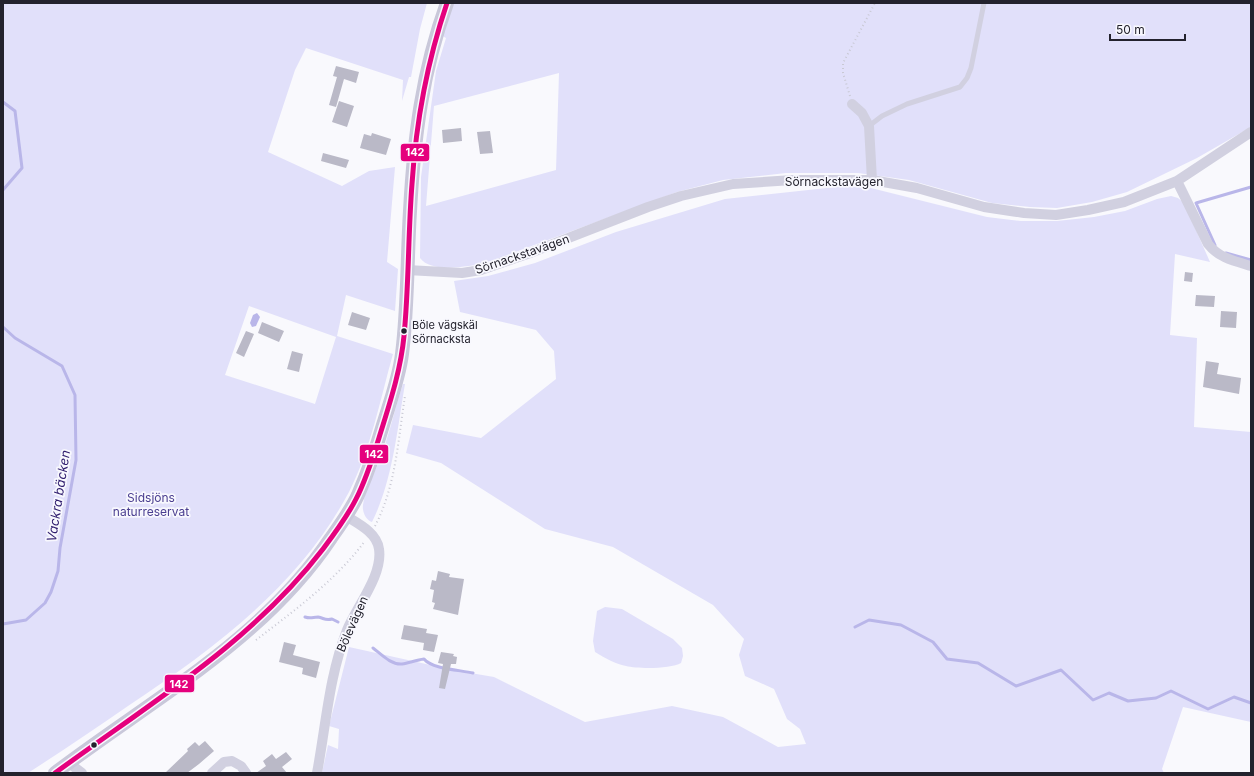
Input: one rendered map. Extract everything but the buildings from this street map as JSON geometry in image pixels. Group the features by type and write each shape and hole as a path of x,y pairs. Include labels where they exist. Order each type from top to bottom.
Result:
{"main road":[{"path":"55,773 235,642 264,617 305,573 346,516 358,496 376,451 402,355 412,171 419,106 436,33 447,3"}],"street":[{"path":"852,104 862,113 870,126 872,180"},
{"name":"Sörnackstavägen","path":"407,270 462,273 481,270 648,207 681,196 733,184 793,180 872,180 917,188 984,207 1024,213 1056,215 1124,202 1177,181 1251,132"},
{"path":"1177,181 1202,234 1214,252 1234,262 1251,266"},
{"name":"Bölevägen","path":"317,773 326,713 338,654 352,620 376,572 380,558 378,542 371,533 346,516"},
{"path":"212,773 224,762 232,761 240,766 246,773"},
{"path":"69,763 82,773"}],"lane":[{"path":"870,126 882,116 907,104 960,87 968,78 972,68 984,3"}],"path":[{"path":"852,104 843,73 842,63 875,3"}],"green space":[{"name":"Sidsjöns naturreservat","path":"3,3 427,3 420,29 411,77 409,77 402,101 403,80 306,48 295,70 268,152 342,186 369,171 395,167 387,262 398,269 395,311 346,295 337,336 393,354 369,442 357,476 349,492 329,526 306,557 280,586 223,638 160,684 28,773 3,773","holes":["249,306 336,337 315,404 225,375"]},
{"path":"454,3 1251,3 1251,127 1197,158 1127,192 1092,202 1057,208 992,203 909,180 858,173 786,173 723,180 677,192 486,263 451,268 433,266 420,258 421,177 436,71 446,38 441,35","holes":["559,73 556,170 426,206 434,106"]},
{"path":"836,187 867,187 987,217 1021,221 1057,221 1094,217 1125,211 1157,199 1171,196 1178,198 1184,203 1210,262 1175,254 1170,335 1197,338 1194,427 1251,432 1251,722 1183,707 1162,769 1164,773 322,773 328,745 338,749 339,729 329,726 349,647 453,670 494,677 585,722 672,706 723,717 778,747 806,744 800,729 787,719 774,689 745,676 739,655 744,639 713,605 613,547 545,529 441,463 406,453 413,425 481,438 556,379 554,351 536,330 460,312 454,281 488,276 535,263 616,232 725,199"},
{"path":"403,384 405,384 390,472 372,522 366,518 364,513 364,498 379,462"},
{"path":"605,607 622,609 673,639 682,648 683,656 681,663 662,667 631,667 606,659 595,652 593,641 597,611"}],"water":[{"path":"257,313 260,317 256,326 252,327 250,323 253,315"}],"waterway":[{"name":"Vackra bäcken","path":"3,102 15,111 22,168 3,190"},
{"path":"1215,245 1196,203 1251,187"},
{"path":"1226,253 1251,260"},
{"name":"Vackra bäcken","path":"3,327 15,338 62,366 75,395 76,460 60,548 58,571 51,592 45,603 26,620 3,624"},
{"path":"305,617 318,617 328,620 332,619 338,622"},
{"path":"855,627 869,620 901,625 933,642 947,659 978,663 1016,686 1061,670 1093,700 1109,693 1128,701 1156,698 1171,691 1208,709 1234,697 1251,703"},
{"path":"373,648 386,659 394,663 405,664 424,659 433,665 473,673"}],"transit line":[{"name":"142","path":"55,773 162,697 231,643 264,614 295,583 323,549 345,519 356,499 374,453 393,392 401,359 406,317 411,203 416,138 428,70 447,3"}],"place":[{"name":"Böle vägskäl Sörnacksta","path":"404,331"}]}
